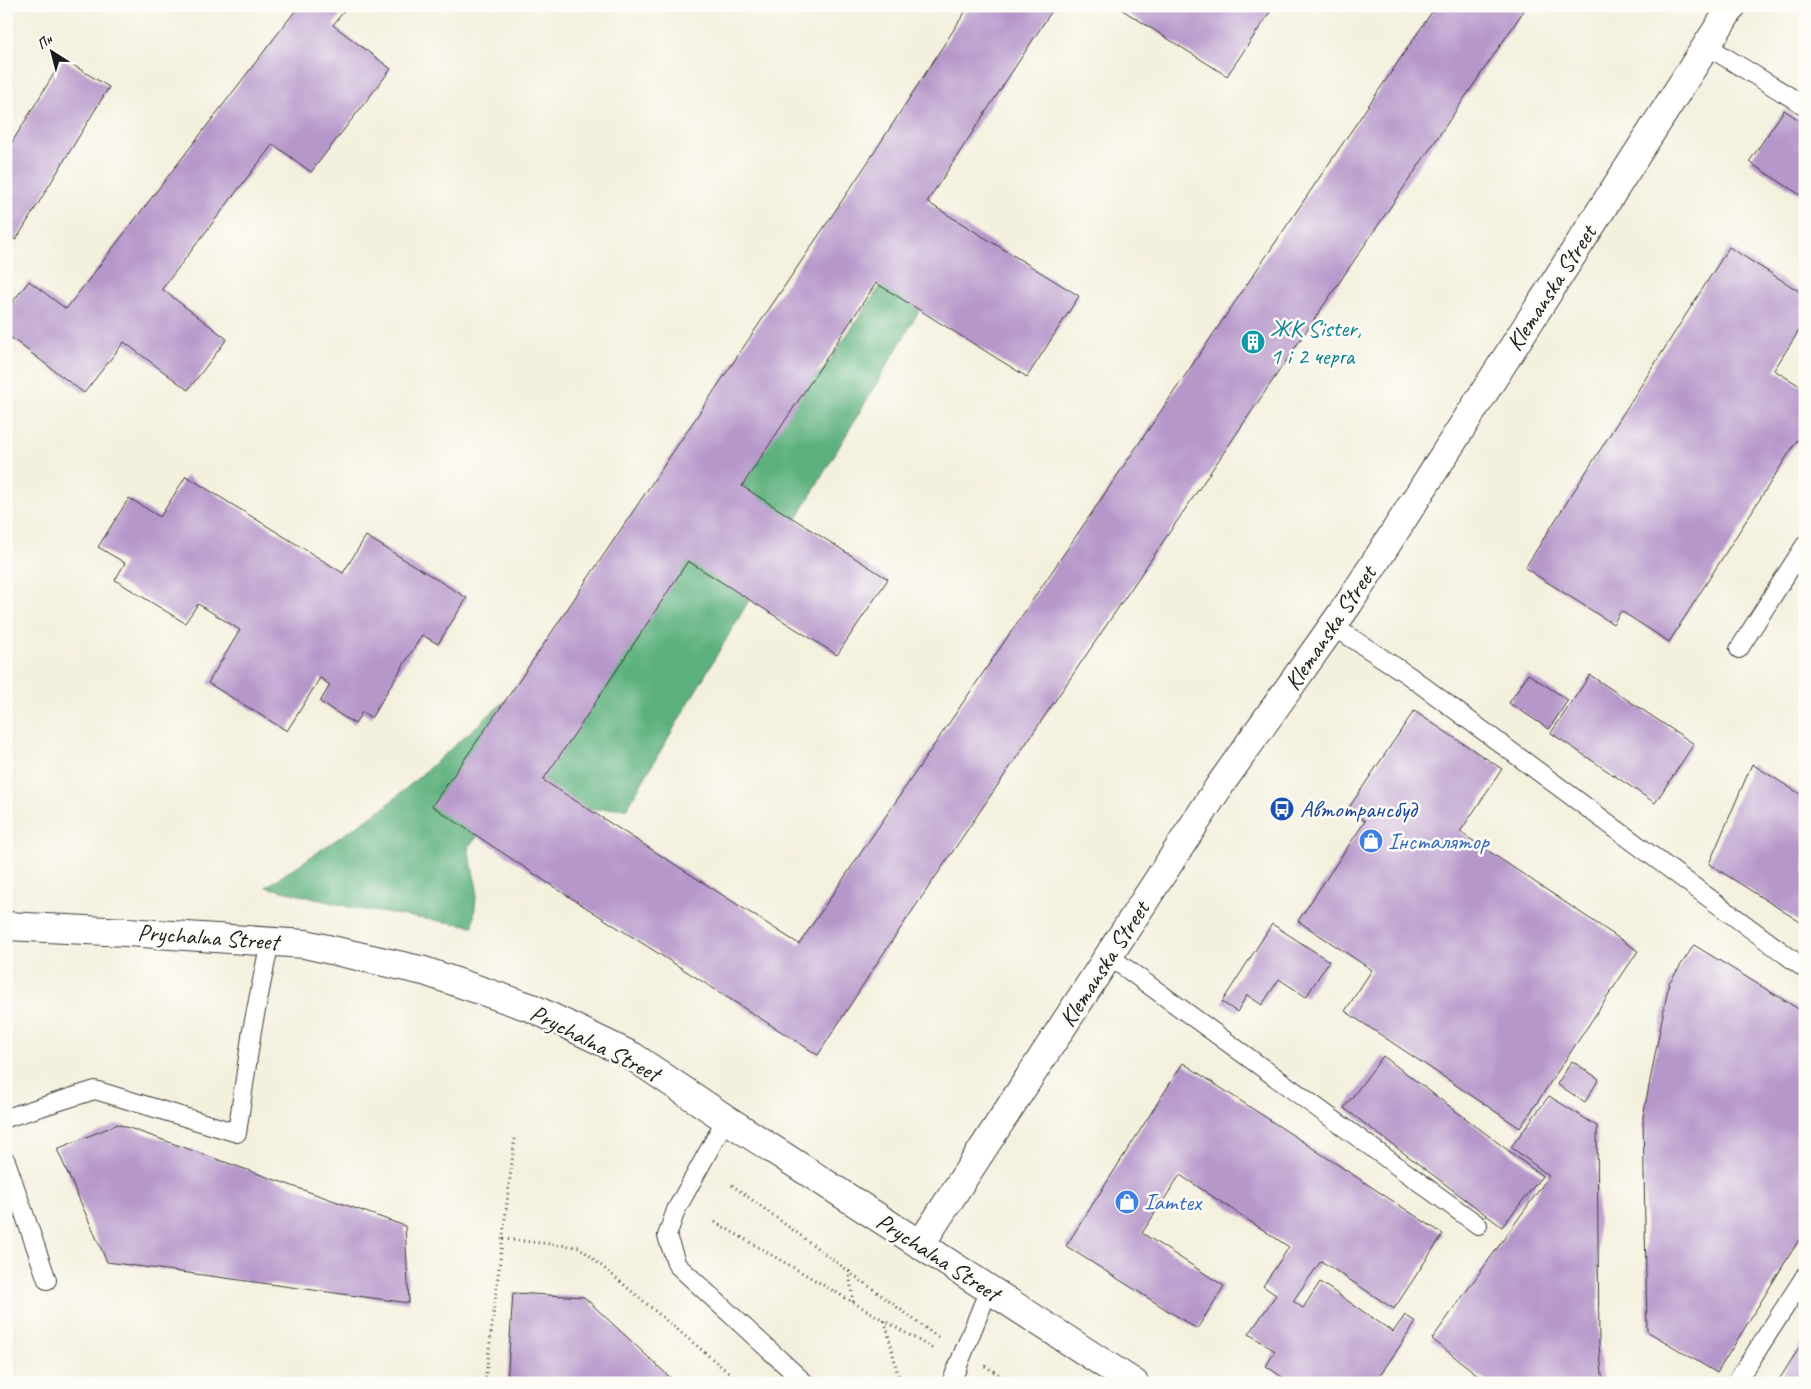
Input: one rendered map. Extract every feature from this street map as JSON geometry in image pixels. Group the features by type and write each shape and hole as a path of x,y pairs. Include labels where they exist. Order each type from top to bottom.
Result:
{"street":[{"name":"Klemanska Street","path":"920,1244 1220,785 1333,626 1732,6"},
{"name":"Prychalna Street","path":"6,926 305,944 424,971 532,1008 632,1056 1134,1383"}],"lane":[{"path":"1707,46 1805,106"},
{"path":"1739,649 1805,545"},
{"path":"1333,626 1408,675 1805,969"},
{"path":"6,1118 95,1090 237,1133 252,1030 270,941"},
{"path":"1109,956 1478,1226"},
{"path":"726,1119 676,1210 667,1236 677,1265 805,1383"},
{"path":"6,1161 47,1280"},
{"path":"1736,1383 1805,1276"},
{"path":"951,1383 989,1289"}],"path":[{"path":"485,1383 516,1137"},
{"path":"732,1185 941,1339 1012,1383"},
{"path":"715,1222 936,1350"},
{"path":"503,1239 580,1246 741,1383"},
{"path":"849,1271 853,1302"},
{"path":"885,1321 900,1383"}],"green space":[{"path":"956,248 627,808 581,810 512,801 468,847 477,889 473,926 358,909 266,887 386,806 506,700 772,408 823,370 888,275"}],"building":[{"path":"299,6 348,6 333,25 391,69 311,172 273,144 162,289 227,339 188,390 124,342 84,393 6,334 6,310 29,281 66,309"},
{"path":"969,6 1055,6 927,202 1079,296 1027,377 876,283 742,486 888,579 837,655 688,561 543,780 799,944 1436,6 1527,6 879,960 818,1055 557,889 432,806 521,678 866,165"},
{"path":"1116,6 1274,6 1227,76"},
{"path":"63,59 109,87 16,240 6,234 6,152"},
{"path":"1784,110 1805,124 1805,198 1749,162"},
{"path":"1729,247 1805,295 1805,321 1774,370 1805,389 1805,428 1669,642 1621,611 1613,624 1525,568"},
{"path":"186,476 343,573 366,536 467,598 438,644 422,635 371,718 362,712 355,724 320,702 330,685 320,678 287,731 208,683 240,630 198,604 185,623 115,580 125,563 98,547 129,498 160,517"},
{"path":"1528,674 1568,700 1549,729 1509,703"},
{"path":"1590,675 1694,744 1655,803 1551,733"},
{"path":"1414,711 1502,769 1460,832 1638,951 1520,1128 1345,1011 1372,970 1298,921 1365,821 1348,809"},
{"path":"1752,764 1805,797 1805,925 1709,864"},
{"path":"1272,924 1329,961 1306,997 1279,979 1262,1005 1247,995 1237,1012 1222,1002"},
{"path":"1694,945 1805,1013 1805,1230 1717,1373 1647,1331 1643,1117 1669,983"},
{"path":"1383,1056 1542,1176 1502,1227 1344,1108"},
{"path":"1572,1061 1599,1079 1585,1102 1557,1084"},
{"path":"1183,1063 1443,1234 1394,1309 1321,1261 1293,1301 1303,1308 1320,1282 1393,1332 1405,1315 1416,1322 1375,1383 1291,1383 1266,1366 1275,1351 1249,1334 1276,1295 1263,1286 1289,1247 1180,1175 1142,1233 1224,1286 1197,1329 1066,1246"},
{"path":"1549,1096 1597,1126 1599,1346 1603,1383 1488,1383 1432,1339 1549,1176 1511,1147"},
{"path":"118,1124 405,1226 409,1303 107,1262 57,1149"},
{"path":"513,1293 584,1297 676,1383 507,1383"},
{"path":"1805,1338 1805,1383 1777,1383"}],"place":[{"name":"ЖК Sister, 1 і 2 черга","path":"1253,342"},
{"name":"Автотрансбуд","path":"1282,809"},
{"name":"Інсталятор","path":"1371,841"},
{"name":"Iamtex","path":"1127,1202"}]}
